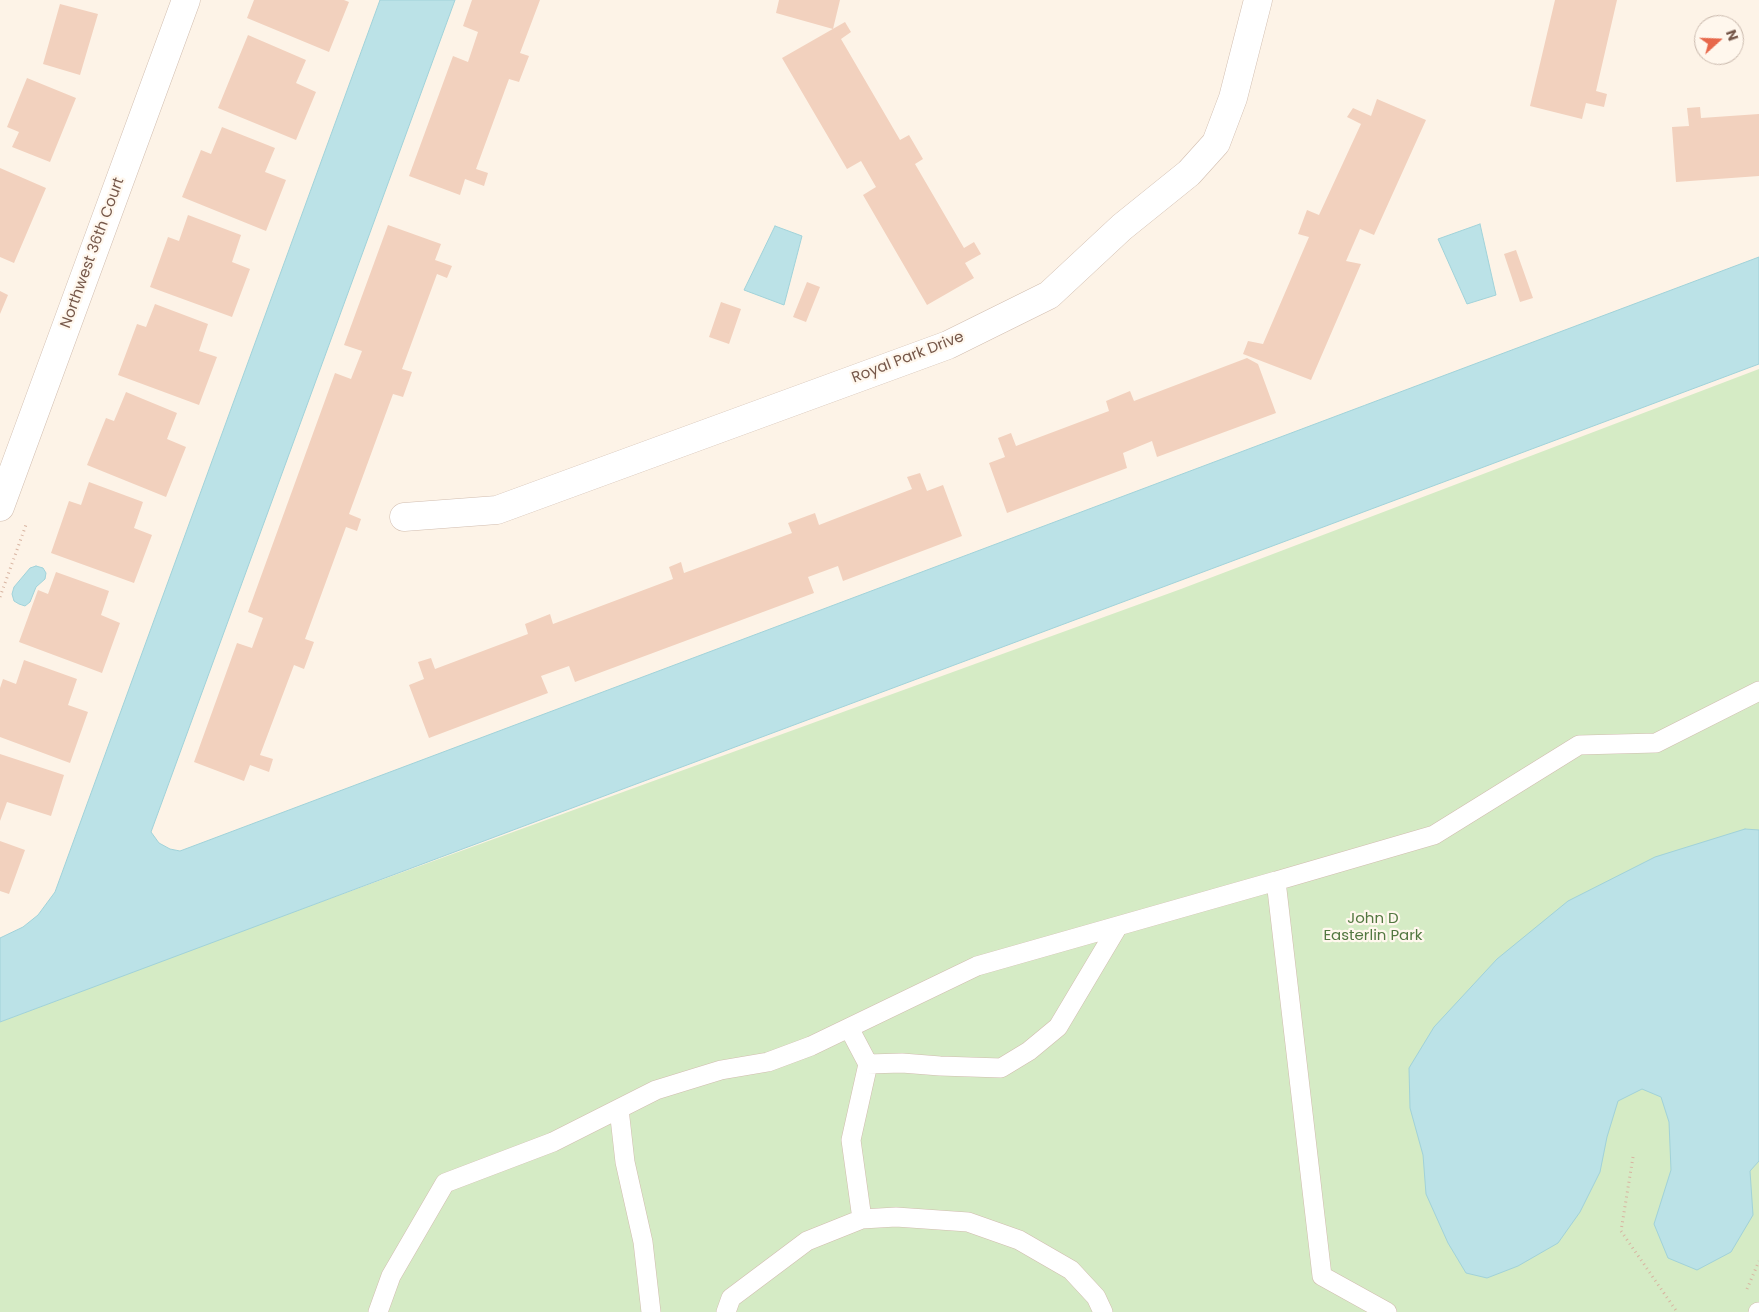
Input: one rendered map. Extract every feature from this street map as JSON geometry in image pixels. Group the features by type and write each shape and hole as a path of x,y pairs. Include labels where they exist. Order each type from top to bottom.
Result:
{"street":[{"name":"Northwest 36th Court","path":"0,507 186,0"},
{"name":"Royal Park Drive","path":"404,517 497,510 948,345 1050,295 1122,227 1189,173 1216,143 1233,98 1258,0"}],"lane":[{"path":"378,1312 390,1276 445,1183 553,1142 656,1090 721,1070 768,1062 811,1046 977,966 1117,928 1434,834 1579,745 1656,743 1759,691"},
{"path":"1276,881 1322,1276 1387,1312"},
{"path":"868,1064 902,1063 1000,1068 1029,1051 1058,1027 1117,928"},
{"path":"849,1028 868,1064 850,1140 862,1219"},
{"path":"619,1108 625,1162 643,1242 651,1312"},
{"path":"726,1312 731,1298 807,1241 862,1219 896,1217 968,1222 1019,1240 1071,1270 1096,1297 1103,1312"}],"path":[{"path":"1633,1157 1621,1231 1677,1312"},
{"path":"1746,1292 1759,1261"}],"green space":[{"name":"John D Easterlin Park","path":"1759,369 1759,1312 0,1312 0,1022 197,947 1181,589"}],"water":[{"path":"380,0 455,0 151,832 159,843 170,849 180,851 1759,257 1759,364 0,1022 0,938 23,927 38,915 55,892"},
{"path":"1480,224 1496,295 1467,304 1438,239"},
{"path":"775,226 802,236 784,305 744,290"},
{"path":"36,566 43,568 46,573 45,579 36,587 30,602 25,606 19,604 14,601 12,594 14,587 30,568"},
{"path":"1745,829 1759,830 1759,1161 1750,1171 1753,1215 1731,1252 1697,1270 1668,1258 1654,1224 1671,1170 1669,1122 1661,1097 1642,1089 1618,1101 1607,1137 1600,1172 1580,1212 1558,1243 1518,1266 1487,1278 1466,1273 1448,1243 1426,1194 1423,1155 1410,1108 1409,1068 1434,1027 1497,959 1568,901 1655,857"}],"building":[{"path":"254,0 344,0 349,2 329,52 247,18"},
{"path":"472,0 540,0 520,53 529,56 519,82 509,79 476,169 488,173 484,186 465,179 460,195 409,176 453,56 468,62 478,32 463,26"},
{"path":"779,0 840,0 833,29 776,13"},
{"path":"1555,0 1617,0 1596,91 1607,94 1604,107 1586,103 1582,119 1530,106"},
{"path":"60,4 98,14 80,75 43,64"},
{"path":"845,22 851,32 841,39 900,140 909,135 923,159 915,164 964,248 974,242 981,254 965,263 974,278 927,305 863,195 876,187 861,161 847,169 782,58"},
{"path":"248,35 306,60 296,83 316,92 296,140 218,108"},
{"path":"27,78 76,98 50,162 12,147 19,132 7,127"},
{"path":"1377,99 1426,120 1374,235 1360,229 1346,261 1361,264 1311,380 1243,354 1248,341 1263,344 1309,237 1298,234 1307,210 1319,215 1361,124 1347,117 1353,108 1371,116"},
{"path":"1700,107 1701,118 1759,114 1759,176 1676,182 1672,127 1689,126 1687,108"},
{"path":"222,127 275,148 265,172 286,180 266,231 182,197 201,150 211,154"},
{"path":"0,168 46,188 14,263 0,257"},
{"path":"188,215 241,235 232,262 250,269 232,317 150,287 168,237 179,241"},
{"path":"388,225 441,244 435,260 452,266 447,278 437,274 402,369 412,372 403,397 393,394 349,514 361,519 357,531 346,527 305,639 314,642 304,669 294,665 260,755 273,759 269,772 250,765 244,781 194,762 237,643 252,648 263,618 248,612 335,373 351,379 362,351 344,345"},
{"path":"1516,250 1533,298 1520,302 1504,254"},
{"path":"807,282 820,287 806,322 793,317"},
{"path":"0,291 8,295 0,314"},
{"path":"721,302 741,309 729,344 709,337"},
{"path":"155,304 208,324 199,351 217,357 199,405 118,375 137,324 146,327"},
{"path":"1247,358 1258,364 1276,413 1157,457 1152,441 1123,453 1127,468 1007,513 989,463 1005,457 998,438 1011,433 1016,446 1109,411 1106,401 1130,391 1134,401"},
{"path":"126,392 177,413 167,439 186,447 166,497 87,465 106,418 114,421"},
{"path":"920,473 927,491 943,485 962,536 843,581 838,566 808,577 814,593 575,682 569,666 541,676 548,693 429,738 409,685 424,679 418,662 431,658 435,669 528,634 525,624 550,614 553,624 673,579 669,567 681,562 684,573 792,533 788,523 815,513 819,525 912,489 907,477"},
{"path":"89,482 143,502 134,528 152,535 134,583 51,553 69,501 81,505"},
{"path":"56,572 109,591 101,615 120,623 102,673 19,642 38,590 48,594"},
{"path":"24,660 77,679 68,705 88,712 70,763 0,737 0,688 3,679 16,684"},
{"path":"0,754 64,775 51,816 7,802 0,821"},
{"path":"0,841 25,850 9,894 0,891"}]}
